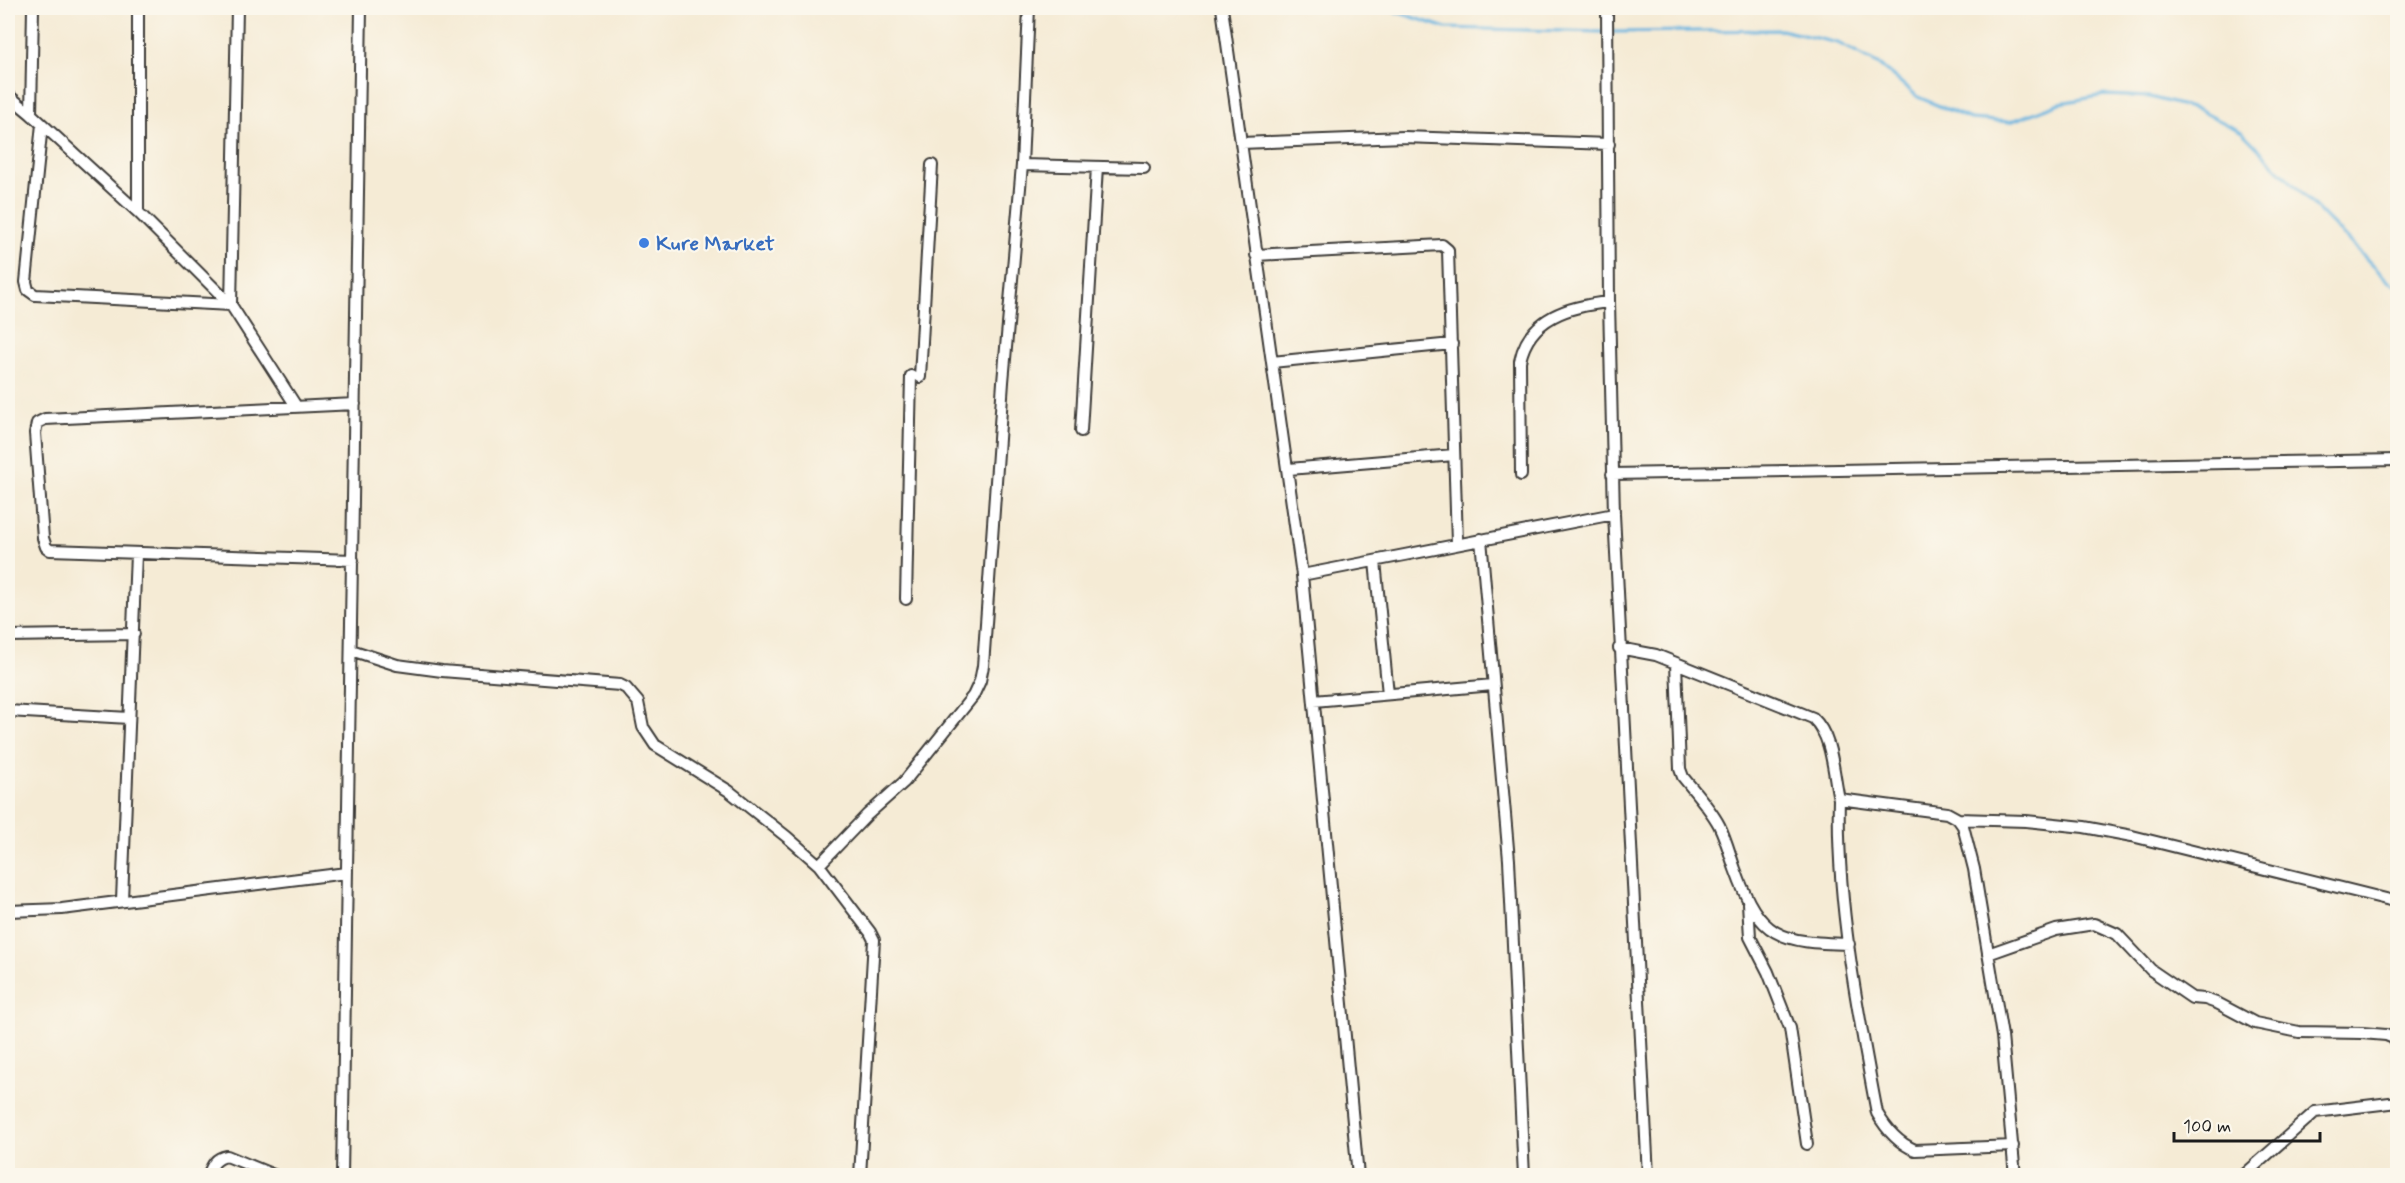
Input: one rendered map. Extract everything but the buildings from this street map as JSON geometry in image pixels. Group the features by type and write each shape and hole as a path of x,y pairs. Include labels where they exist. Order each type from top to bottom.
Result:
{"street":[{"path":"31,114 33,8"},
{"path":"138,8 138,212"},
{"path":"231,305 237,8"},
{"path":"342,1176 361,8"},
{"path":"819,865 867,815 904,782 973,696 980,681 1022,165 1029,8"},
{"path":"1222,8 1256,255 1289,469 1302,575 1358,1176"},
{"path":"1606,8 1612,474 1619,648 1648,1176"},
{"path":"8,95 138,212 231,305 296,406"},
{"path":"42,124 26,282 28,290 35,295 231,305"},
{"path":"1241,143 1404,137 1609,144"},
{"path":"906,599 915,377 932,165"},
{"path":"1022,165 1144,168"},
{"path":"1081,431 1097,167"},
{"path":"1256,255 1442,245 1449,253 1457,543"},
{"path":"1521,475 1520,361 1523,348 1537,328 1568,309 1609,302"},
{"path":"1272,362 1452,344"},
{"path":"353,560 55,552 46,547 43,538 35,433 37,423 45,419 355,404"},
{"path":"1289,469 1454,455"},
{"path":"1612,474 2397,460"},
{"path":"1302,575 1614,514"},
{"path":"1481,539 1509,860 1524,1176"},
{"path":"122,900 136,554"},
{"path":"1376,561 1388,694"},
{"path":"8,636 134,634"},
{"path":"1619,648 1645,652 1676,663 1813,718 1821,727 1826,737 1839,799 1838,842 1849,944 1862,1035 1877,1113 1883,1125 1903,1145 1915,1150 2013,1146"},
{"path":"351,650 397,665 620,685 626,688 638,702 643,727 655,745 729,791 819,865 874,940 860,1176"},
{"path":"1676,663 1680,769 1683,777 1720,827 1748,902 1763,924 1787,939 1805,943 1849,944"},
{"path":"1314,701 1493,684"},
{"path":"8,711 129,718"},
{"path":"1839,799 1937,812 1958,819 2026,820 2084,827 2132,836 2397,902"},
{"path":"1958,819 1967,833 2002,1036 2015,1176"},
{"path":"8,911 62,909 346,873"},
{"path":"1748,902 1750,937 1768,972 1790,1028 1807,1144"},
{"path":"1988,954 2056,930 2094,924 2117,934 2151,970 2192,998 2205,999 2219,1004 2255,1023 2299,1032 2362,1033 2386,1035 2397,1040"},
{"path":"2243,1176 2314,1112 2397,1102"},
{"path":"208,1176 213,1163 219,1157 227,1156 276,1176"}],"waterway":[{"path":"1384,8 1446,28 1604,32"},
{"path":"1611,32 1781,30 1838,43 1881,66 1918,97 1970,119 2010,122 2060,103 2105,95 2150,97 2199,110 2242,132 2389,282 2398,286"}],"place":[{"name":"Kure Market","path":"644,243"}]}
